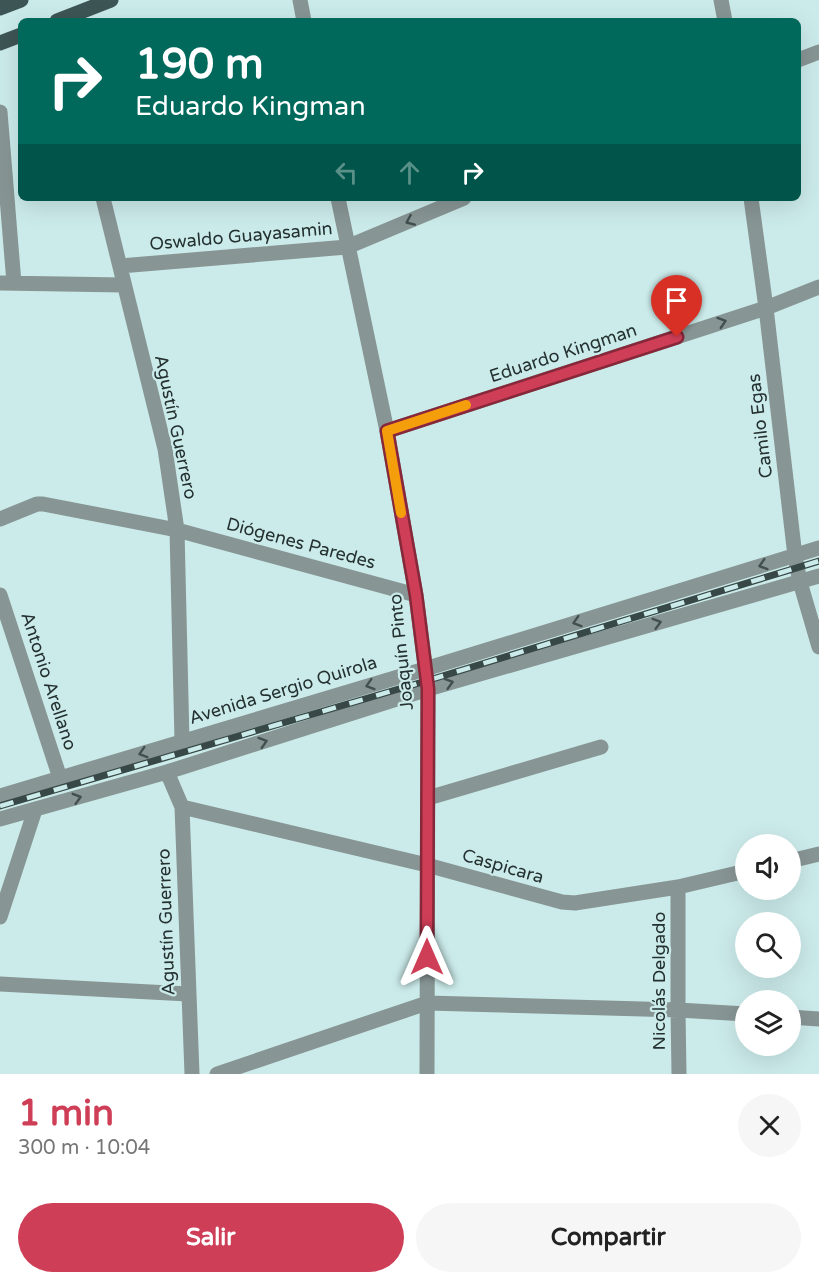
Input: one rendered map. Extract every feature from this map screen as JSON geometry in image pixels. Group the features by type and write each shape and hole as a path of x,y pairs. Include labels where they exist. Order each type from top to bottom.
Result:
{"main road":[{"path":"0,8 21,0"},
{"path":"65,18 111,0"},
{"path":"0,43 18,36"}],"street":[{"path":"300,0 303,18"},
{"path":"721,0 724,18"},
{"path":"801,59 819,52"},
{"path":"0,112 7,283 124,285"},
{"name":"Agustín Guerrero","path":"103,201 165,449 177,530 182,741"},
{"name":"Joaquín Pinto","path":"339,201 387,431 416,595 428,689 427,1074"},
{"name":"Oswaldo Guayasamin","path":"120,266 347,247 457,201"},
{"name":"Camilo Egas","path":"751,201 795,556 819,647"},
{"name":"Eduardo Kingman","path":"387,431 766,308 819,287"},
{"name":"Diógenes Paredes","path":"0,519 40,504 177,530 416,595"},
{"name":"Avenida Sergio Quirola","path":"0,796 819,548"},
{"path":"0,819 167,772 428,689 819,576"},
{"name":"Antonio Arellano","path":"0,595 60,778"},
{"path":"428,798 602,747"},
{"name":"Agustín Guerrero","path":"167,772 182,807 192,1074"},
{"name":"Caspicara","path":"182,807 427,865 562,902 575,903 678,887 735,874"},
{"path":"0,917 35,810"},
{"path":"801,858 819,854"},
{"name":"Nicolás Delgado","path":"678,887 679,1074"},
{"path":"0,984 188,994"},
{"path":"217,1074 427,1003 735,1013"},
{"path":"801,1018 819,1019"}],"railway":[{"path":"0,806 426,681 819,561"}],"slow traffic":[{"path":"401,513 387,431 466,405"}],"route":[{"path":"427,957 428,689 416,595 387,431 677,337"}]}
